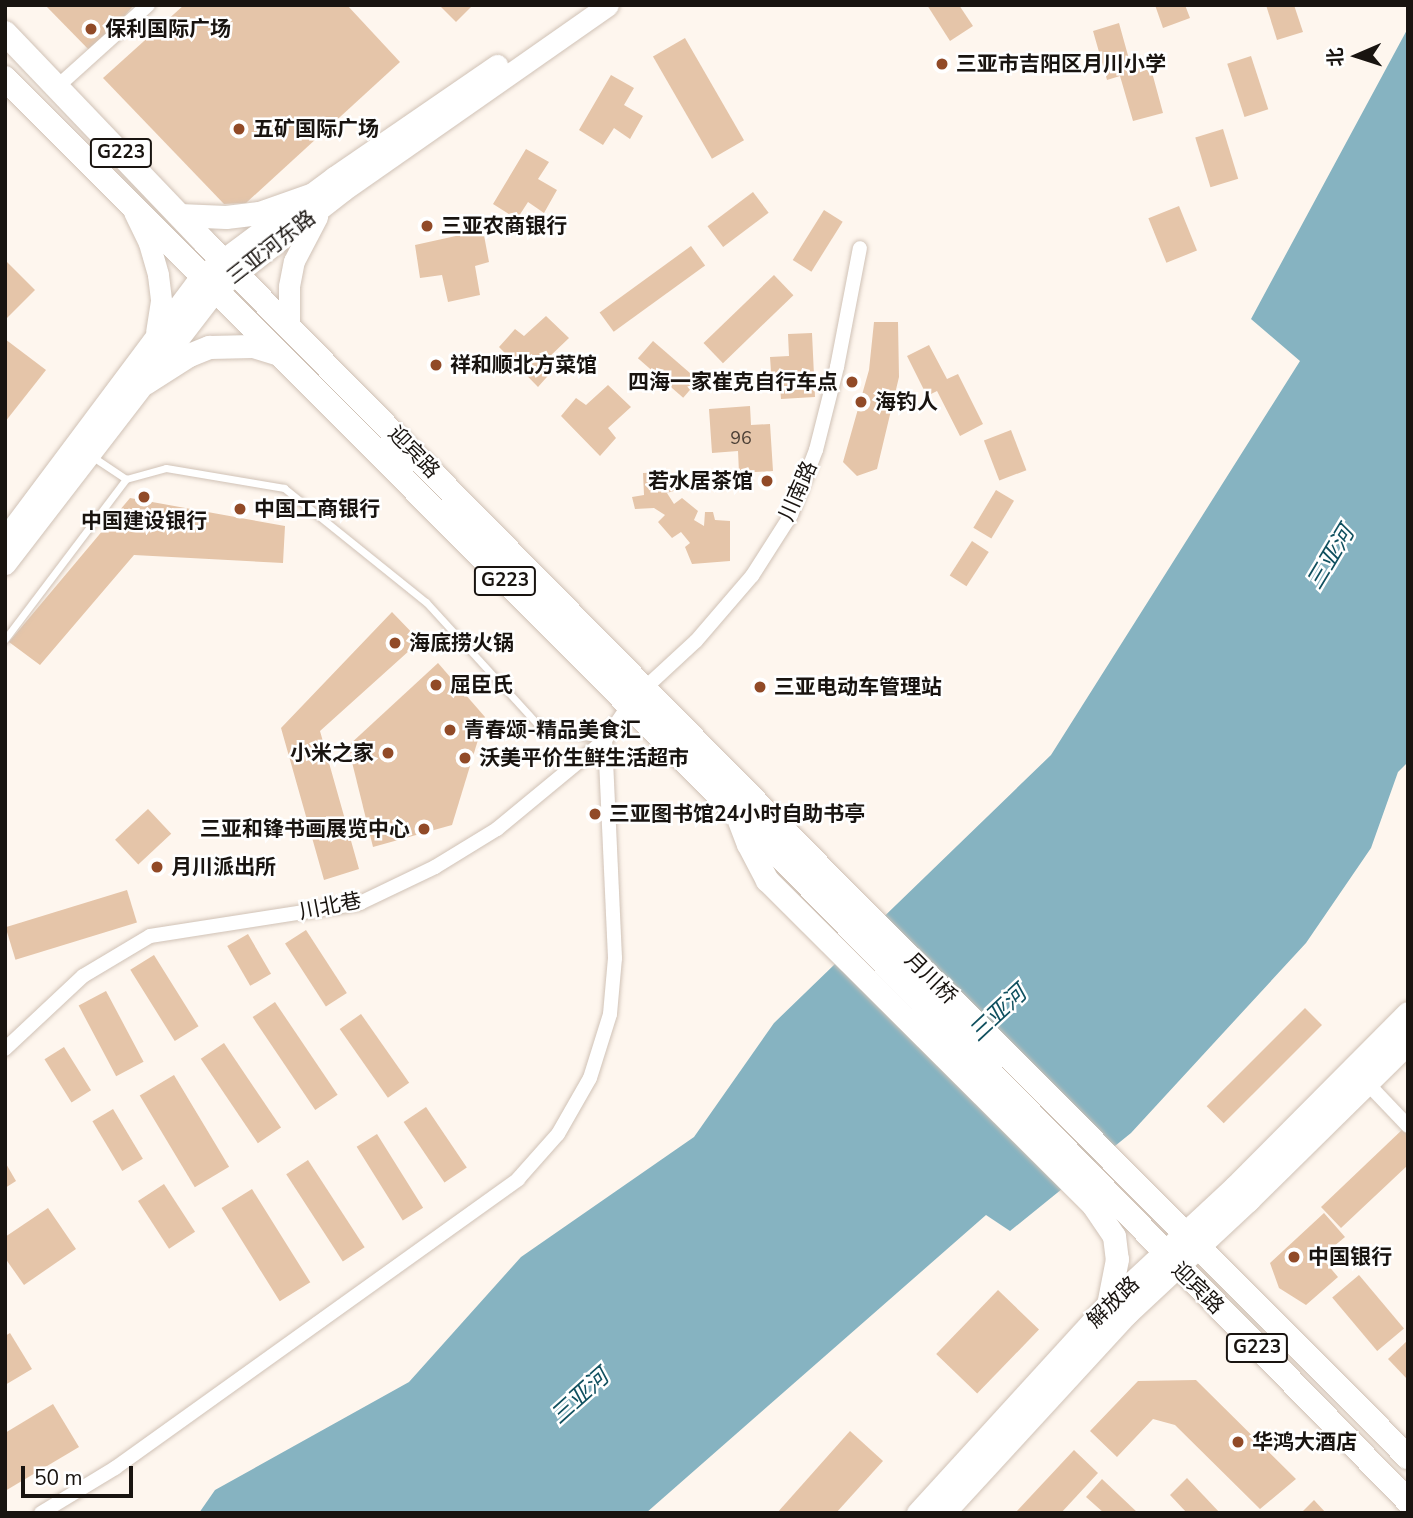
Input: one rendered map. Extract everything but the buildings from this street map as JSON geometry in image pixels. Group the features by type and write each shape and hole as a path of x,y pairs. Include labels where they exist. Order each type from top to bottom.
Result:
{"highway":[{"name":"迎宾路","path":"5,33 179,215 289,324 637,697 736,813 816,878"},
{"name":"迎宾路","path":"5,79 280,354 637,697 816,878"},
{"name":"月川桥","path":"816,878 1129,1175"},
{"name":"月川桥","path":"816,878 1100,1199"},
{"name":"迎宾路","path":"1129,1175 1408,1457"},
{"name":"迎宾路","path":"1100,1199 1171,1260 1408,1501"}],"main road":[{"name":"三亚河东路","path":"5,538 155,338 208,283 582,5"},
{"name":"三亚河东路","path":"318,200 608,5"},
{"path":"179,215 226,217 318,200"},
{"path":"289,324 289,286 294,261 318,200"},
{"path":"130,204 149,243 158,275 161,301 155,338"},
{"name":"三亚河东路","path":"5,564 145,383 208,283"},
{"path":"145,383 189,355 209,347 253,346 280,354"},
{"path":"736,813 767,880 1100,1199 1114,1236 1117,1259 1108,1304"},
{"name":"解放路","path":"1192,1240 1408,1013"},
{"name":"解放路","path":"943,1513 1171,1260 1367,1083 1408,1042"},
{"name":"解放路","path":"918,1513 1108,1304 1171,1260"}],"street":[{"path":"58,86 148,5"},
{"name":"川南路","path":"637,697 696,641 752,576 791,515 816,450 839,355 860,248"},
{"name":"川北巷","path":"5,1049 83,976 149,936 360,903 399,886 497,830 605,740 637,697"},
{"path":"41,1513 115,1468 518,1179 558,1133 590,1078 610,1014 615,958 605,740"},
{"path":"1367,1083 1408,1126"}],"lane":[{"path":"90,454 126,479"},
{"path":"5,639 126,479 166,468 284,488 426,603 543,730 605,740"}],"water":[{"name":"三亚河","path":"1408,28 1408,762 1398,772 1371,848 1306,943 1131,1133 1010,1231 986,1215 646,1513 199,1513 215,1490 409,1382 521,1257 694,1137 774,1023 1051,755 1300,361 1251,319"}],"place":[{"name":"保利国际广场","path":"91,29"},
{"name":"三亚市吉阳区月川小学","path":"942,64"},
{"name":"五矿国际广场","path":"239,129"},
{"name":"三亚农商银行","path":"427,226"},
{"name":"祥和顺北方菜馆","path":"436,365"},
{"name":"四海一家崔克自行车点","path":"852,382"},
{"name":"海钓人","path":"861,402"},
{"name":"若水居茶馆","path":"767,481"},
{"name":"中国建设银行","path":"144,497"},
{"name":"中国工商银行","path":"240,509"},
{"name":"海底捞火锅","path":"395,643"},
{"name":"屈臣氏","path":"436,685"},
{"name":"三亚电动车管理站","path":"760,687"},
{"name":"青春颂-精品美食汇","path":"450,730"},
{"name":"小米之家","path":"388,753"},
{"name":"沃美平价生鲜生活超市","path":"465,758"},
{"name":"三亚图书馆24小时自助书亭","path":"595,814"},
{"name":"三亚和锋书画展览中心","path":"424,829"},
{"name":"月川派出所","path":"157,867"},
{"name":"中国银行","path":"1294,1257"},
{"name":"华鸿大酒店","path":"1238,1442"}]}
